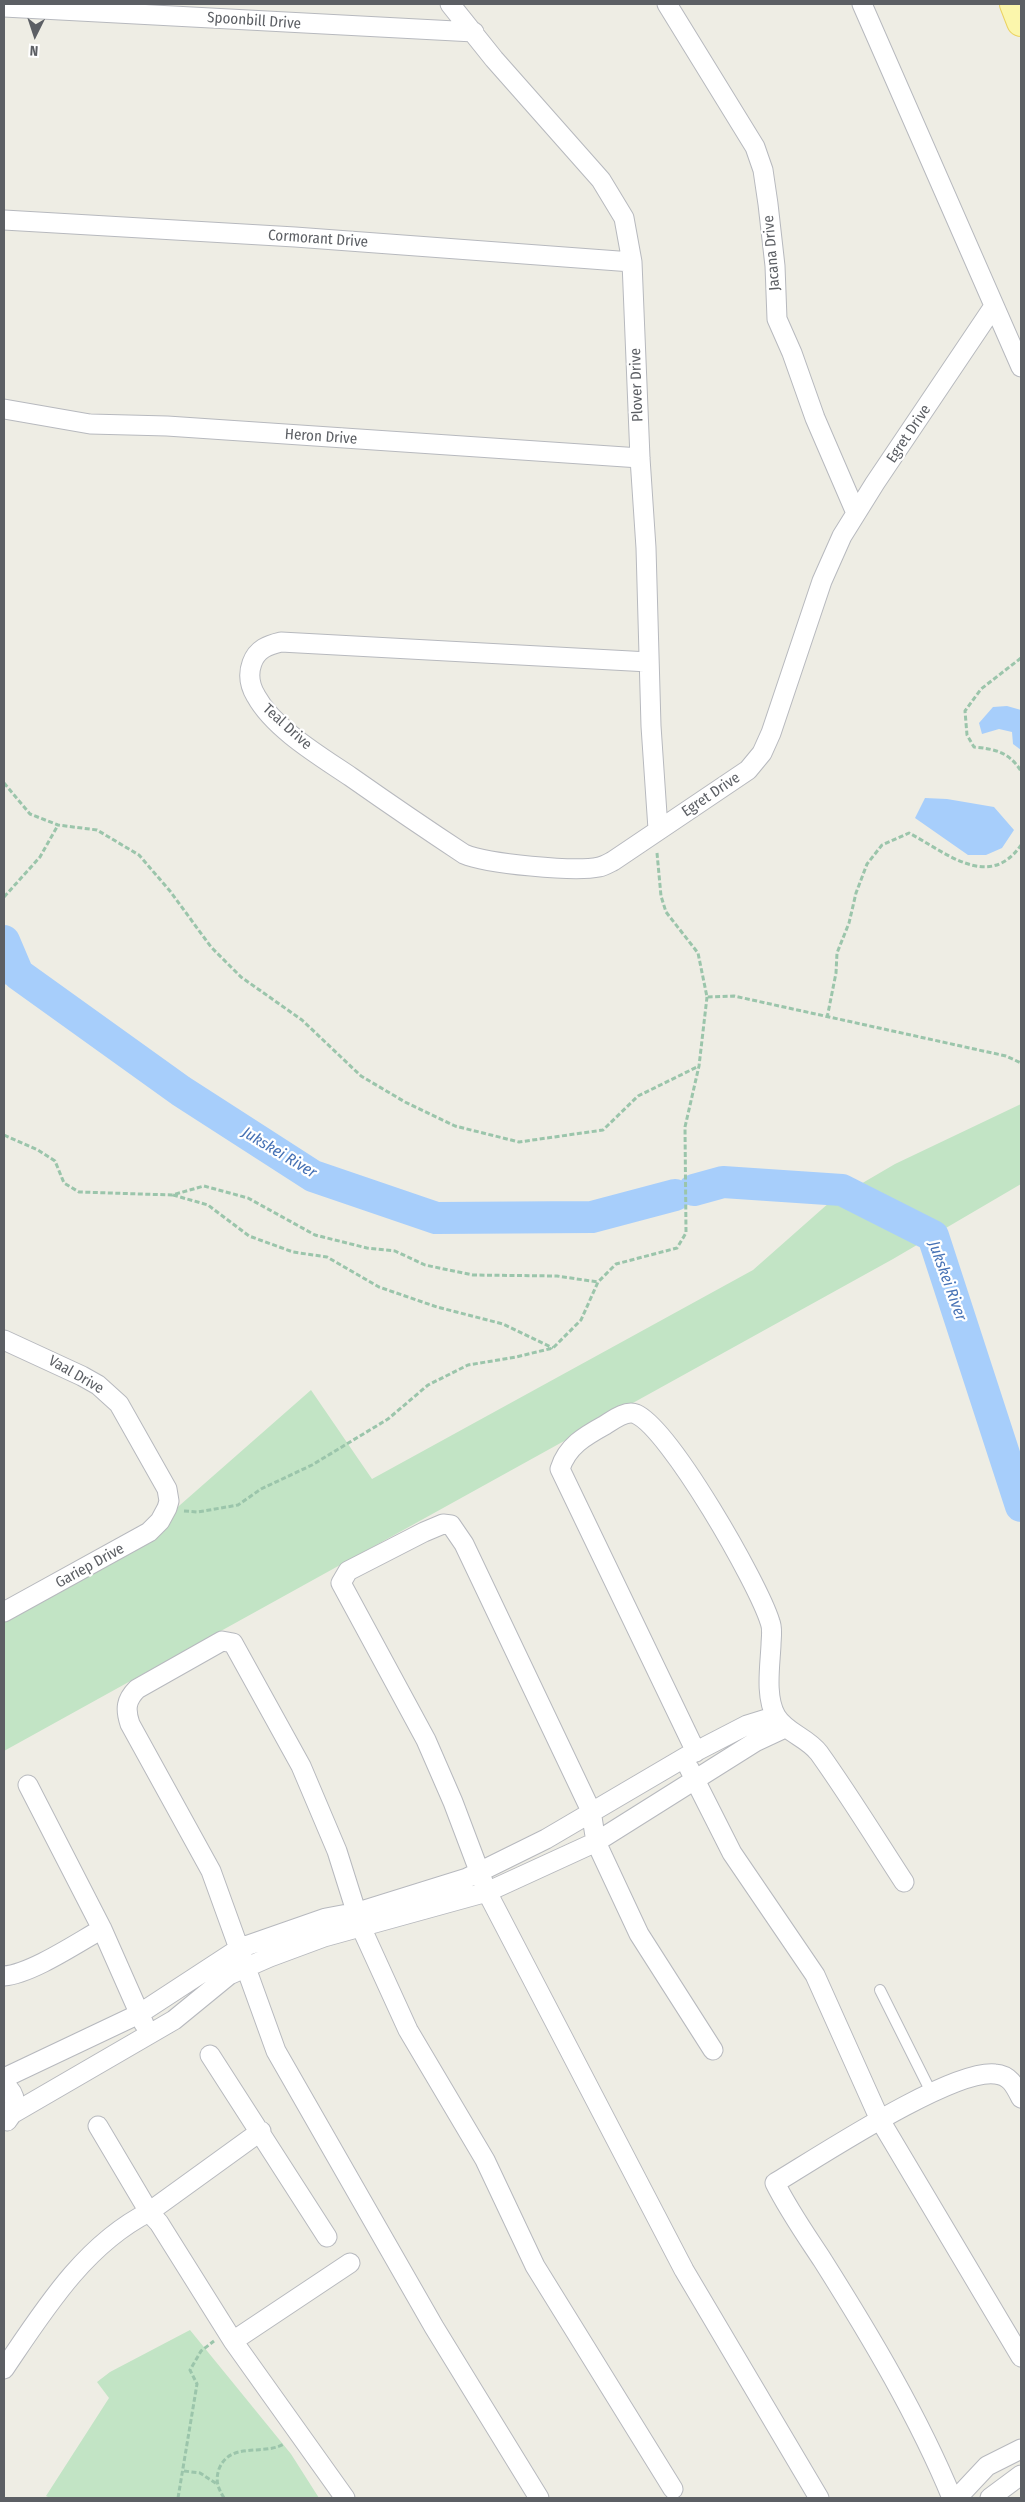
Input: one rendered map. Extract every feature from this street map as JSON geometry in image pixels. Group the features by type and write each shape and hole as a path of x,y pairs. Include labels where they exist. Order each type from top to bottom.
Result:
{"main road":[{"path":"1014,4 1021,22"}],"street":[{"name":"Plover Drive","path":"450,4 494,59 601,180 624,218 632,262 658,830"},
{"name":"Jacana Drive","path":"667,4 760,158 769,212 777,319 792,353 815,418 856,513"},
{"path":"862,4 1021,367"},
{"name":"Spoonbill Drive","path":"4,7 215,11 474,32"},
{"name":"Cormorant Drive","path":"4,220 295,237 632,262"},
{"name":"Egret Drive","path":"658,830 748,770 762,753 771,733 822,581 856,513 994,306"},
{"name":"Heron Drive","path":"4,409 90,424 166,426 640,458"},
{"name":"Teal Drive","path":"649,662 281,642 263,648 257,654 252,664 250,678 251,686 261,704 308,747 452,846 474,858 484,861 578,868 600,867 614,861 658,830"},
{"name":"Vaal Drive","path":"4,1340 82,1376 98,1385 119,1404 167,1488 169,1501 167,1508"},
{"path":"904,1882 817,1751 780,1722 771,1692 771,1624 753,1582 694,1481 648,1422 634,1413 625,1414 587,1435 572,1446 563,1458 560,1468 690,1755 694,1779 732,1852 815,1975 880,2120 1021,2357"},
{"name":"Gariep Drive","path":"4,1612 136,1540 155,1527 167,1508"},
{"path":"713,2050 639,1934 596,1842 591,1811 464,1544 451,1525 442,1524 424,1532 348,1571 341,1583 426,1740 487,1892 684,2270 820,2498"},
{"path":"540,2498 434,2327 276,2051 211,1871 127,1714 128,1698 137,1689 222,1641 233,1643 301,1766 337,1851 360,1919 408,2030 485,2160 535,2266 670,2495"},
{"path":"8,2118 187,2010 229,1976 324,1937 360,1919 480,1872 546,1839 591,1811 747,1725 780,1722"},
{"path":"4,2078 139,2014 240,1948 326,1918 360,1919 487,1892 596,1842 754,1742 780,1722"},
{"path":"28,1785 102,1929 148,2034"},
{"path":"4,1976 12,1975 34,1966 102,1929"},
{"path":"210,2055 327,2237"},
{"path":"952,2498 918,2423 823,2262 789,2211 775,2183 880,2120 965,2078 997,2074 1010,2079 1021,2098"},
{"path":"4,2084 11,2090 15,2098 8,2118"},
{"path":"98,2126 149,2212 159,2223 230,2337 345,2498"},
{"path":"4,2368 62,2283 125,2224 149,2212 260,2131"},
{"path":"230,2337 350,2263"},
{"path":"957,2498 987,2466 1021,2448"},
{"path":"990,2498 1021,2476"}],"lane":[{"path":"880,1990 932,2094"}],"path":[{"path":"1021,658 981,689 964,710 967,735 974,747 999,750 1015,761 1021,771"},
{"path":"4,783 30,814 58,826 97,830 139,855 170,891 211,946 241,977 302,1020 361,1076 405,1102 454,1126 519,1142 603,1130 638,1096 699,1066"},
{"path":"4,897 40,857 58,826"},
{"path":"167,1508 198,1512 238,1504 261,1489 312,1465 388,1419 428,1385 468,1365 516,1357 553,1348 581,1320 598,1282 616,1264 677,1248 686,1232 685,1127 699,1066 707,997 698,953 674,926 660,896 657,856 658,830"},
{"path":"827,1018 836,973 836,953 850,923 856,893 867,864 882,844 909,833 952,858 977,868 1002,864 1021,845"},
{"path":"707,997 734,996 1006,1056 1021,1063"},
{"path":"4,1135 38,1150 55,1161 64,1182 79,1192 172,1195 208,1205 249,1236 293,1252 327,1257 379,1287 437,1307 503,1324 553,1348"},
{"path":"172,1195 204,1186 248,1198 315,1235 367,1248 395,1251 425,1265 473,1275 557,1276 598,1282"},
{"path":"178,2498 197,2384 190,2370 201,2351 230,2337"},
{"path":"224,2498 216,2478 222,2464 232,2454 244,2450 279,2448 300,2436"},
{"path":"184,2471 200,2473 217,2484"}],"green space":[{"path":"1021,1104 1021,1184 893,1259 4,1751 4,1610 155,1527 311,1390 372,1479 753,1270 830,1202 895,1164"},
{"path":"190,2330 291,2454 319,2498 50,2498 46,2496 109,2398 97,2382 110,2372"}],"water":[{"path":"1007,706 1021,710 1021,750 1013,744 1012,732 999,729 982,734 979,723 993,707"},
{"path":"925,798 947,799 994,807 1014,830 1002,848 986,855 968,855 915,818"}],"waterway":[{"name":"Jukskei River","path":"4,941 18,974 181,1091 313,1176 436,1218 592,1217 675,1195"},
{"path":"4,982 18,974"},
{"name":"Jukskei River","path":"694,1190 723,1182 842,1190 933,1236 1021,1506"}]}
